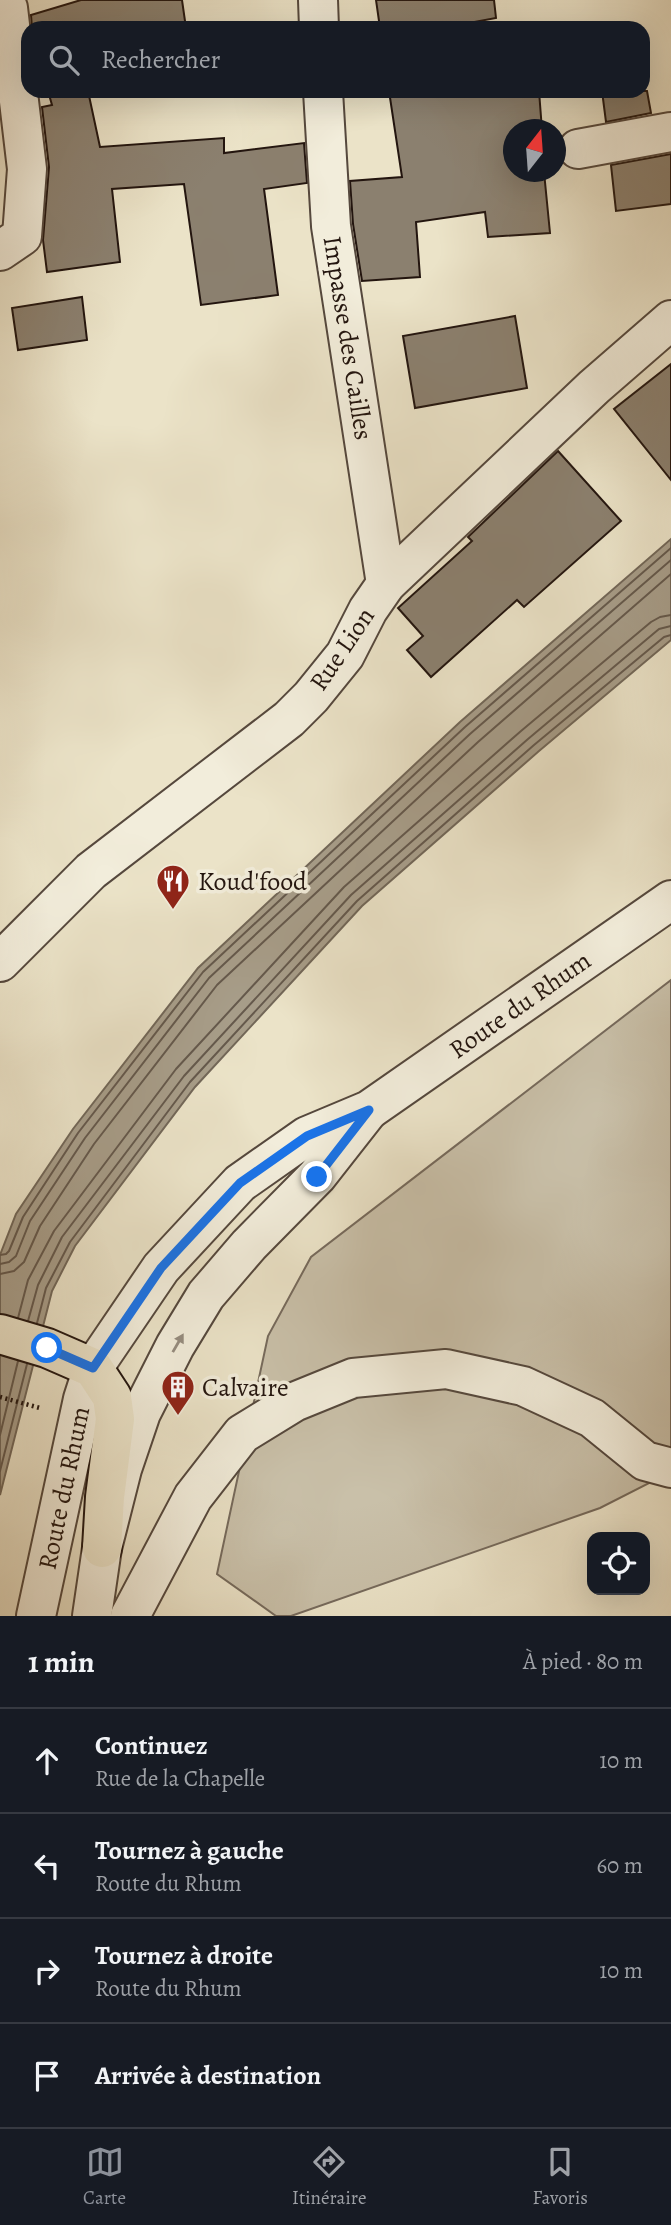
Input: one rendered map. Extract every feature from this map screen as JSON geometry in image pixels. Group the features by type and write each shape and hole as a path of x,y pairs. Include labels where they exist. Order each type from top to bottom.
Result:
{"main road":[{"path":"0,1334 47,1348 93,1368 112,1397 115,1419 105,1497 102,1548"}],"street":[{"path":"318,0 319,21"},
{"path":"14,4 21,93"},
{"path":"0,251 22,236 27,169 21,98"},
{"name":"Impasse des Cailles","path":"323,98 331,226 386,584"},
{"path":"578,149 671,132"},
{"name":"Rue Lion","path":"0,962 91,872 289,719 345,655 368,610 386,584 594,387 671,320"},
{"name":"Route du Rhum","path":"36,1616 83,1399 93,1368 161,1268 240,1183 307,1136 369,1110 671,900"},
{"name":"Route du Rhum","path":"92,1616 102,1548 122,1469 141,1413 175,1346 206,1295 249,1245 317,1177 369,1110"},
{"path":"130,1616 193,1497 242,1434 294,1402 353,1378 446,1368 523,1386 592,1418 645,1461 671,1468"}],"path":[{"path":"0,1396 49,1410"}],"shaded area":[{"path":"671,980 671,1472 600,1508 291,1616 276,1616 217,1574 268,1336 311,1257"}],"water":[{"path":"671,539 671,640 362,906 195,1087 75,1246 52,1291 0,1495 0,1255 16,1214 73,1129 198,968 460,722"}],"building":[{"path":"81,0 182,0 185,21 31,21 31,15"},
{"path":"376,0 494,0 496,18 480,21 379,21"},
{"path":"50,98 90,98 100,147 224,138 224,153 304,143 307,183 264,189 278,295 201,305 184,184 112,189 120,262 47,272 43,240 49,167 42,107 52,105"},
{"path":"390,98 540,98 541,119 503,119 503,182 545,182 550,233 488,237 485,212 416,222 420,277 362,281 353,224 350,181 402,177"},
{"path":"603,98 648,98 651,113 606,122"},
{"path":"671,154 671,204 616,211 611,165"},
{"path":"82,297 87,340 18,350 12,308"},
{"path":"515,316 527,388 415,408 403,336"},
{"path":"671,364 671,480 614,409"},
{"path":"558,451 621,521 524,607 517,600 431,677 407,650 423,636 398,608 472,541 468,537"}],"place":[{"name":"Koud'food","path":"173,911"},
{"name":"Calvaire","path":"178,1417"}],"route":[{"path":"47,1348 93,1368 161,1268 240,1183 307,1136 369,1110 317,1177"}]}
